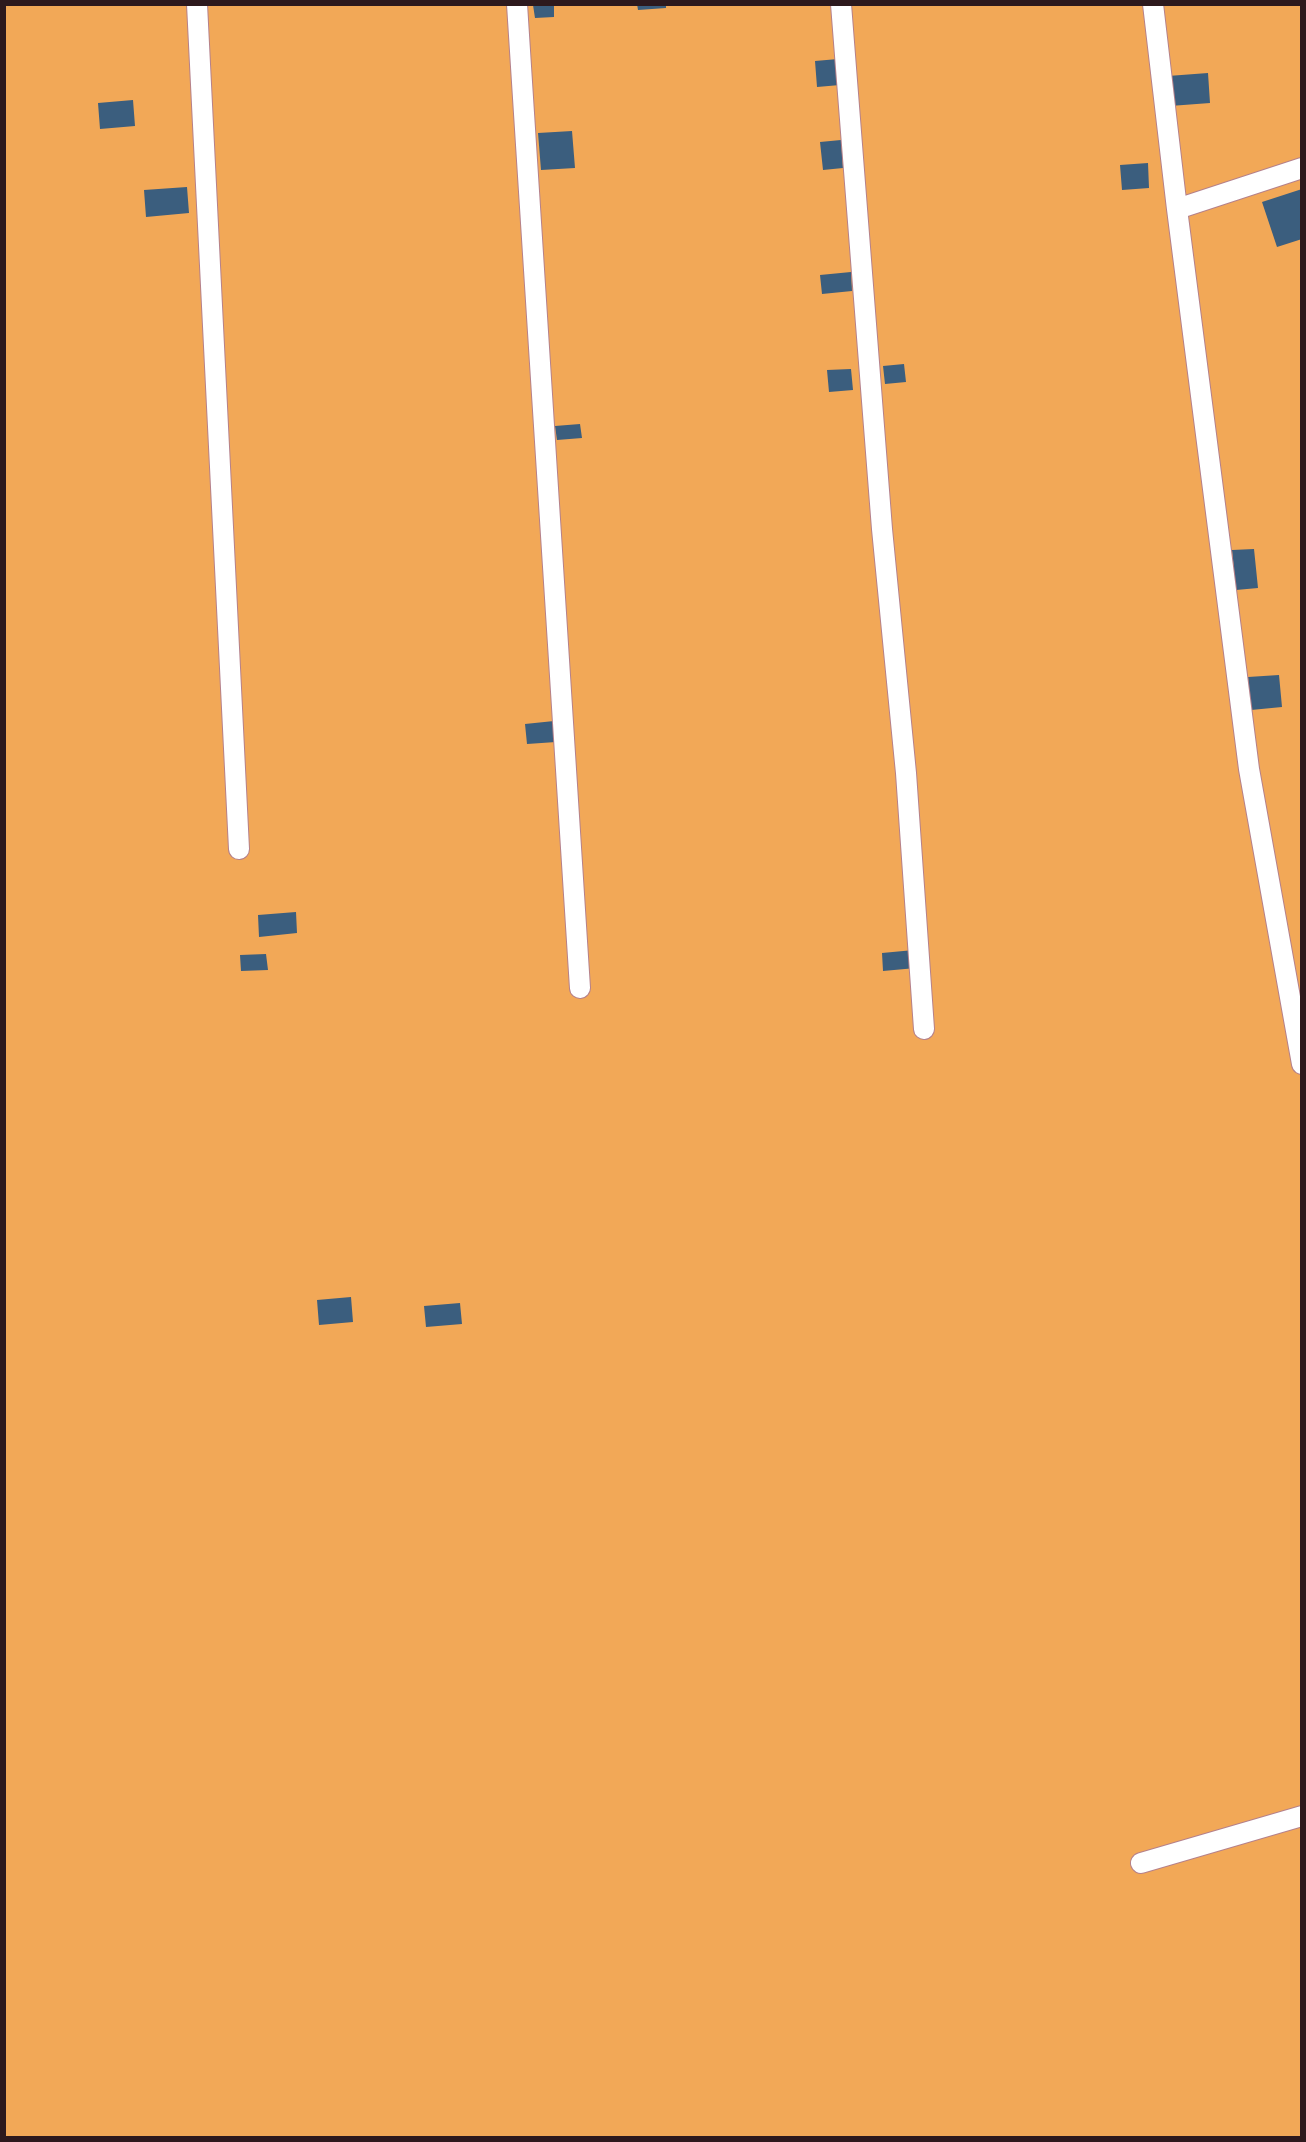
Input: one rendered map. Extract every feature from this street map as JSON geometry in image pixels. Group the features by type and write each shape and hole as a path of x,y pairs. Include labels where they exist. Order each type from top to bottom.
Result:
{"lane":[{"path":"197,4 239,849"},
{"path":"517,4 580,988"},
{"path":"841,4 882,529 906,773 924,1029"},
{"path":"1153,4 1249,769 1302,1064"},
{"path":"1177,209 1302,168"},
{"path":"1141,1863 1302,1816"}],"shaded area":[{"path":"5,5 1301,5 1301,2137 5,2138"}],"building":[{"path":"637,4 666,4 666,8 638,10"},
{"path":"533,5 554,5 554,17 535,18"},
{"path":"838,59 840,85 817,87 815,61"},
{"path":"1208,73 1210,103 1170,106 1168,76"},
{"path":"133,100 135,126 100,129 98,103"},
{"path":"572,131 575,168 541,170 538,133"},
{"path":"841,140 843,168 823,170 820,142"},
{"path":"1148,163 1149,188 1122,190 1120,165"},
{"path":"187,187 189,213 146,217 144,190"},
{"path":"1302,189 1302,239 1277,247 1262,202"},
{"path":"851,272 852,291 822,294 820,275"},
{"path":"904,364 906,382 885,384 883,366"},
{"path":"851,369 853,390 829,392 827,370"},
{"path":"580,424 582,438 557,440 555,426"},
{"path":"1254,549 1258,588 1236,590 1232,550"},
{"path":"1279,675 1282,707 1251,710 1248,677"},
{"path":"554,721 556,742 527,744 525,724"},
{"path":"296,912 297,933 259,937 258,915"},
{"path":"914,950 916,968 883,971 882,953"},
{"path":"266,954 268,970 241,971 240,955"},
{"path":"351,1297 353,1322 319,1325 317,1300"},
{"path":"460,1303 462,1324 426,1327 424,1306"}]}
